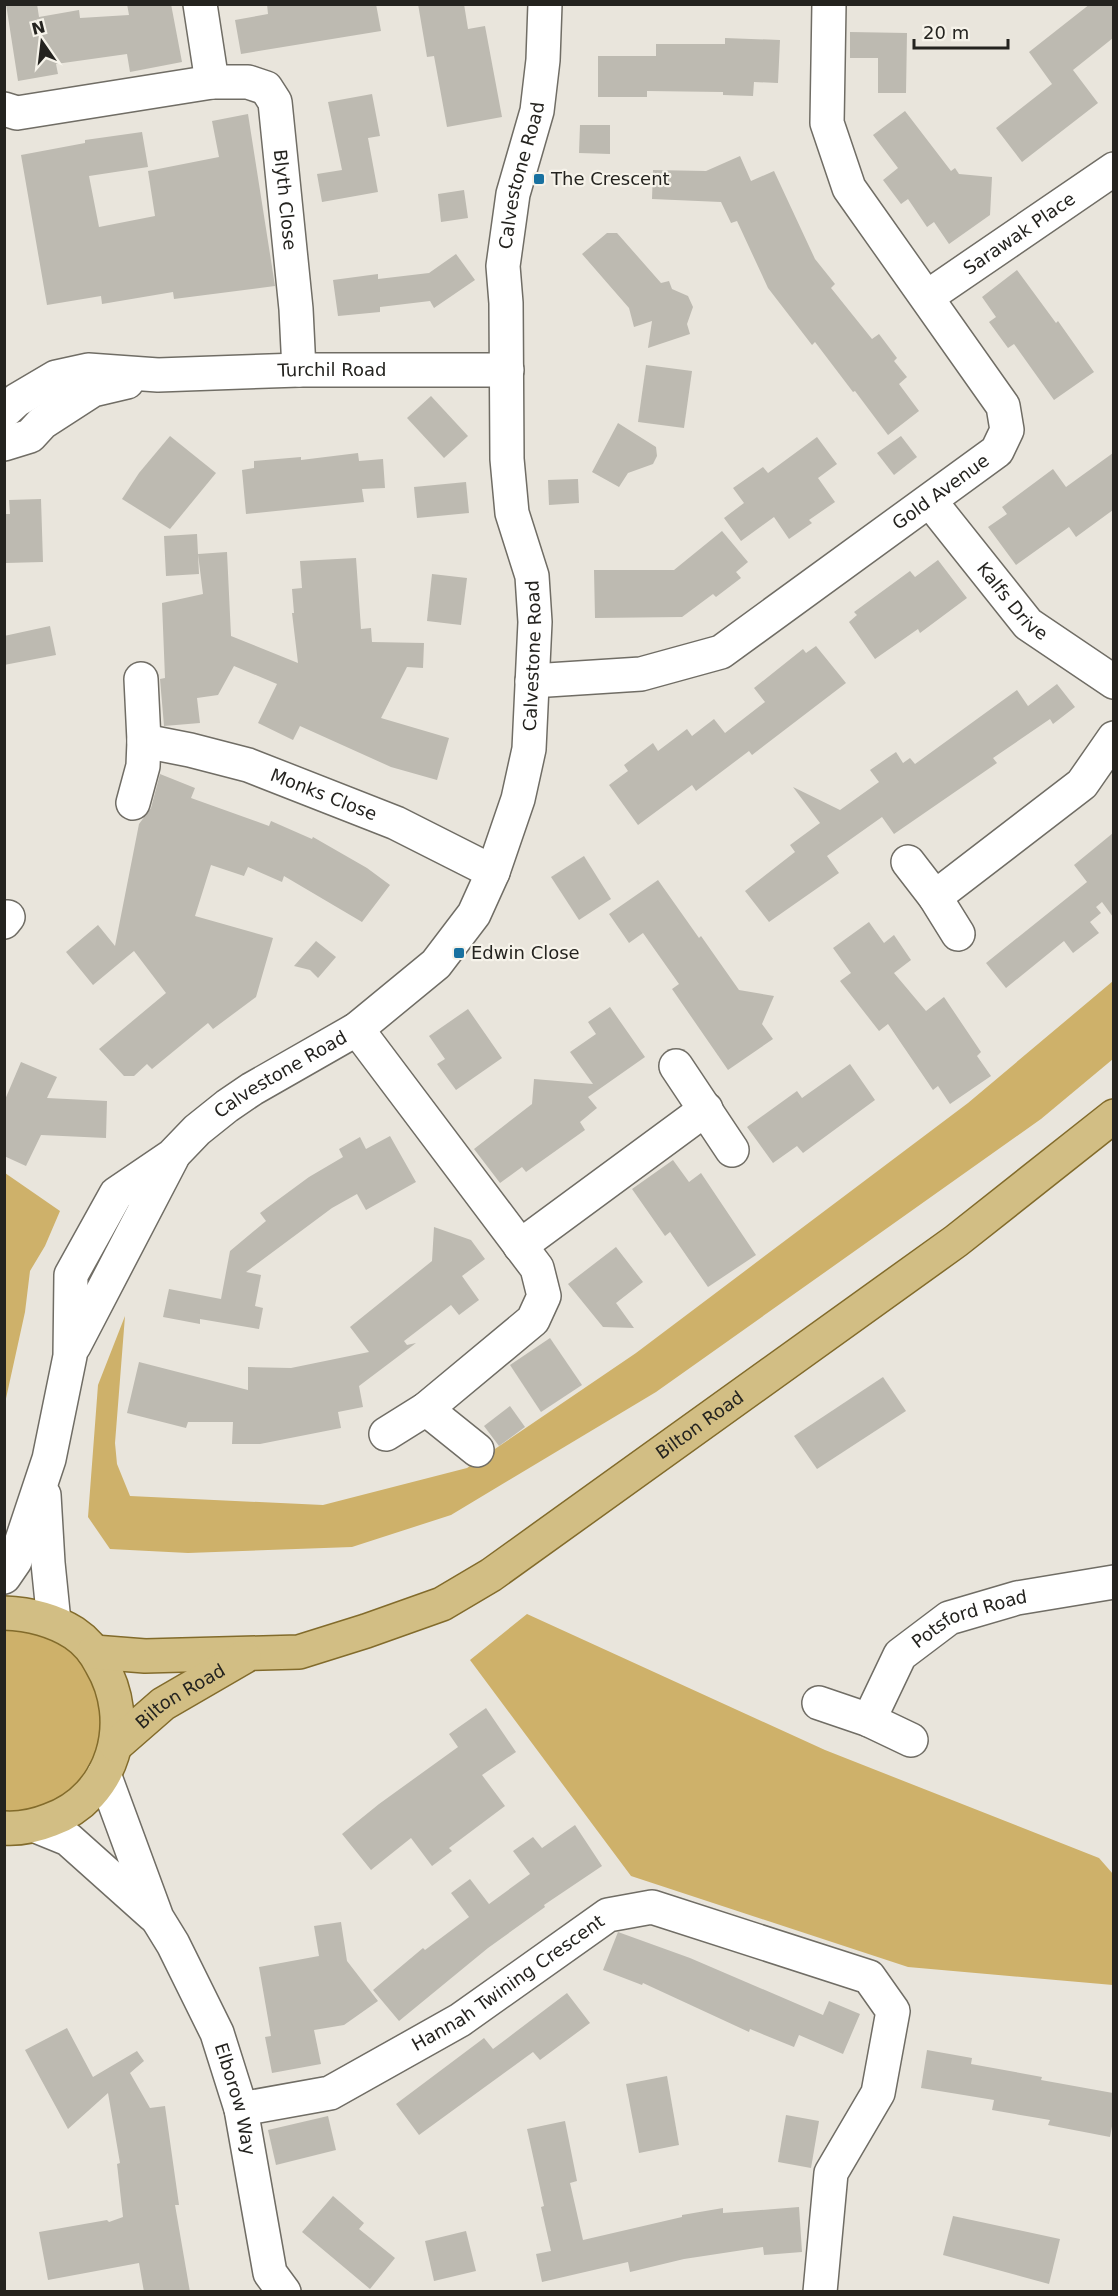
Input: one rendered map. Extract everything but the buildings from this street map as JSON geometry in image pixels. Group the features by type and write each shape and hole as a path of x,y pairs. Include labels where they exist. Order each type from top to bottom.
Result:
{"main road":[{"name":"Bilton Road","path":"94,1652 144,1656 299,1652 442,1604 491,1575 956,1241 1113,1116"},
{"path":"4,1613 29,1614 54,1622 76,1634 94,1652 111,1681 118,1713 110,1759"},
{"name":"Bilton Road","path":"13,1828 62,1816 84,1799 110,1759 163,1704 249,1654"}],"street":[{"path":"200,4 212,82"},
{"name":"Calvestone Road","path":"4,1577 15,1561 49,1459 69,1356 172,1156 197,1130 227,1106 252,1089 357,1029 436,964 474,914 493,872 518,800 529,749 535,622 532,576 512,513 507,459 506,303 502,266 513,194 537,111 543,60 545,4"},
{"name":"Gold Avenue","path":"532,681 640,674 721,652 997,451 1006,430 1002,406 849,188 827,123 829,4"},
{"name":"Blyth Close","path":"4,109 16,113 212,82 249,82 266,88 275,102 296,309 299,370"},
{"name":"Sarawak Place","path":"927,297 1113,169"},
{"name":"Turchil Road","path":"4,412 17,400 56,377 88,370 158,375 299,370 507,370"},
{"name":"Turchil Road","path":"4,444 30,436 42,423 93,390 158,375"},
{"name":"Kalfs Drive","path":"930,501 1028,624 1113,682"},
{"path":"133,803 143,766 141,680"},
{"path":"935,897 1082,784 1113,738"},
{"name":"Monks Close","path":"144,741 248,765 396,823 493,872"},
{"path":"908,862 935,897 958,934"},
{"path":"357,1029 537,1268 544,1296 533,1320 426,1409 386,1434"},
{"path":"676,1066 732,1150"},
{"path":"520,1246 706,1109"},
{"path":"426,1409 477,1450"},
{"name":"Calvestone Road","path":"43,1478 54,1622"},
{"name":"Potsford Road","path":"869,1720 900,1655 949,1618 1017,1598 1113,1582"},
{"path":"819,1703 869,1720 911,1740"},
{"name":"Elborow Way","path":"110,1759 157,1918 217,2033 241,2109 270,2273 284,2292"},
{"name":"Elborow Way","path":"13,1828 68,1839 157,1918"},
{"name":"Hannah Twining Crescent","path":"241,2109 330,2093 460,2020 608,1915 652,1907 869,1977 893,2011 878,2093 831,2173 820,2292"}],"shaded area":[{"path":"1113,981 1113,1059 1041,1119 656,1392 451,1515 352,1547 188,1553 110,1549 88,1517 98,1385 125,1316 115,1443 117,1464 130,1496 323,1505 467,1468 636,1353 968,1103"},
{"path":"5,1173 60,1211 45,1246 30,1271 25,1312 5,1403"},
{"path":"527,1614 825,1750 1099,1858 1113,1874 1113,1985 908,1967 631,1876 470,1660"},
{"path":"4,1628 39,1631 67,1644 89,1667 105,1726 98,1756 82,1782 57,1801 29,1811 5,1811"}],"place":[{"name":"The Crescent","path":"539,179"},
{"name":"Edwin Close","path":"459,953"}]}
